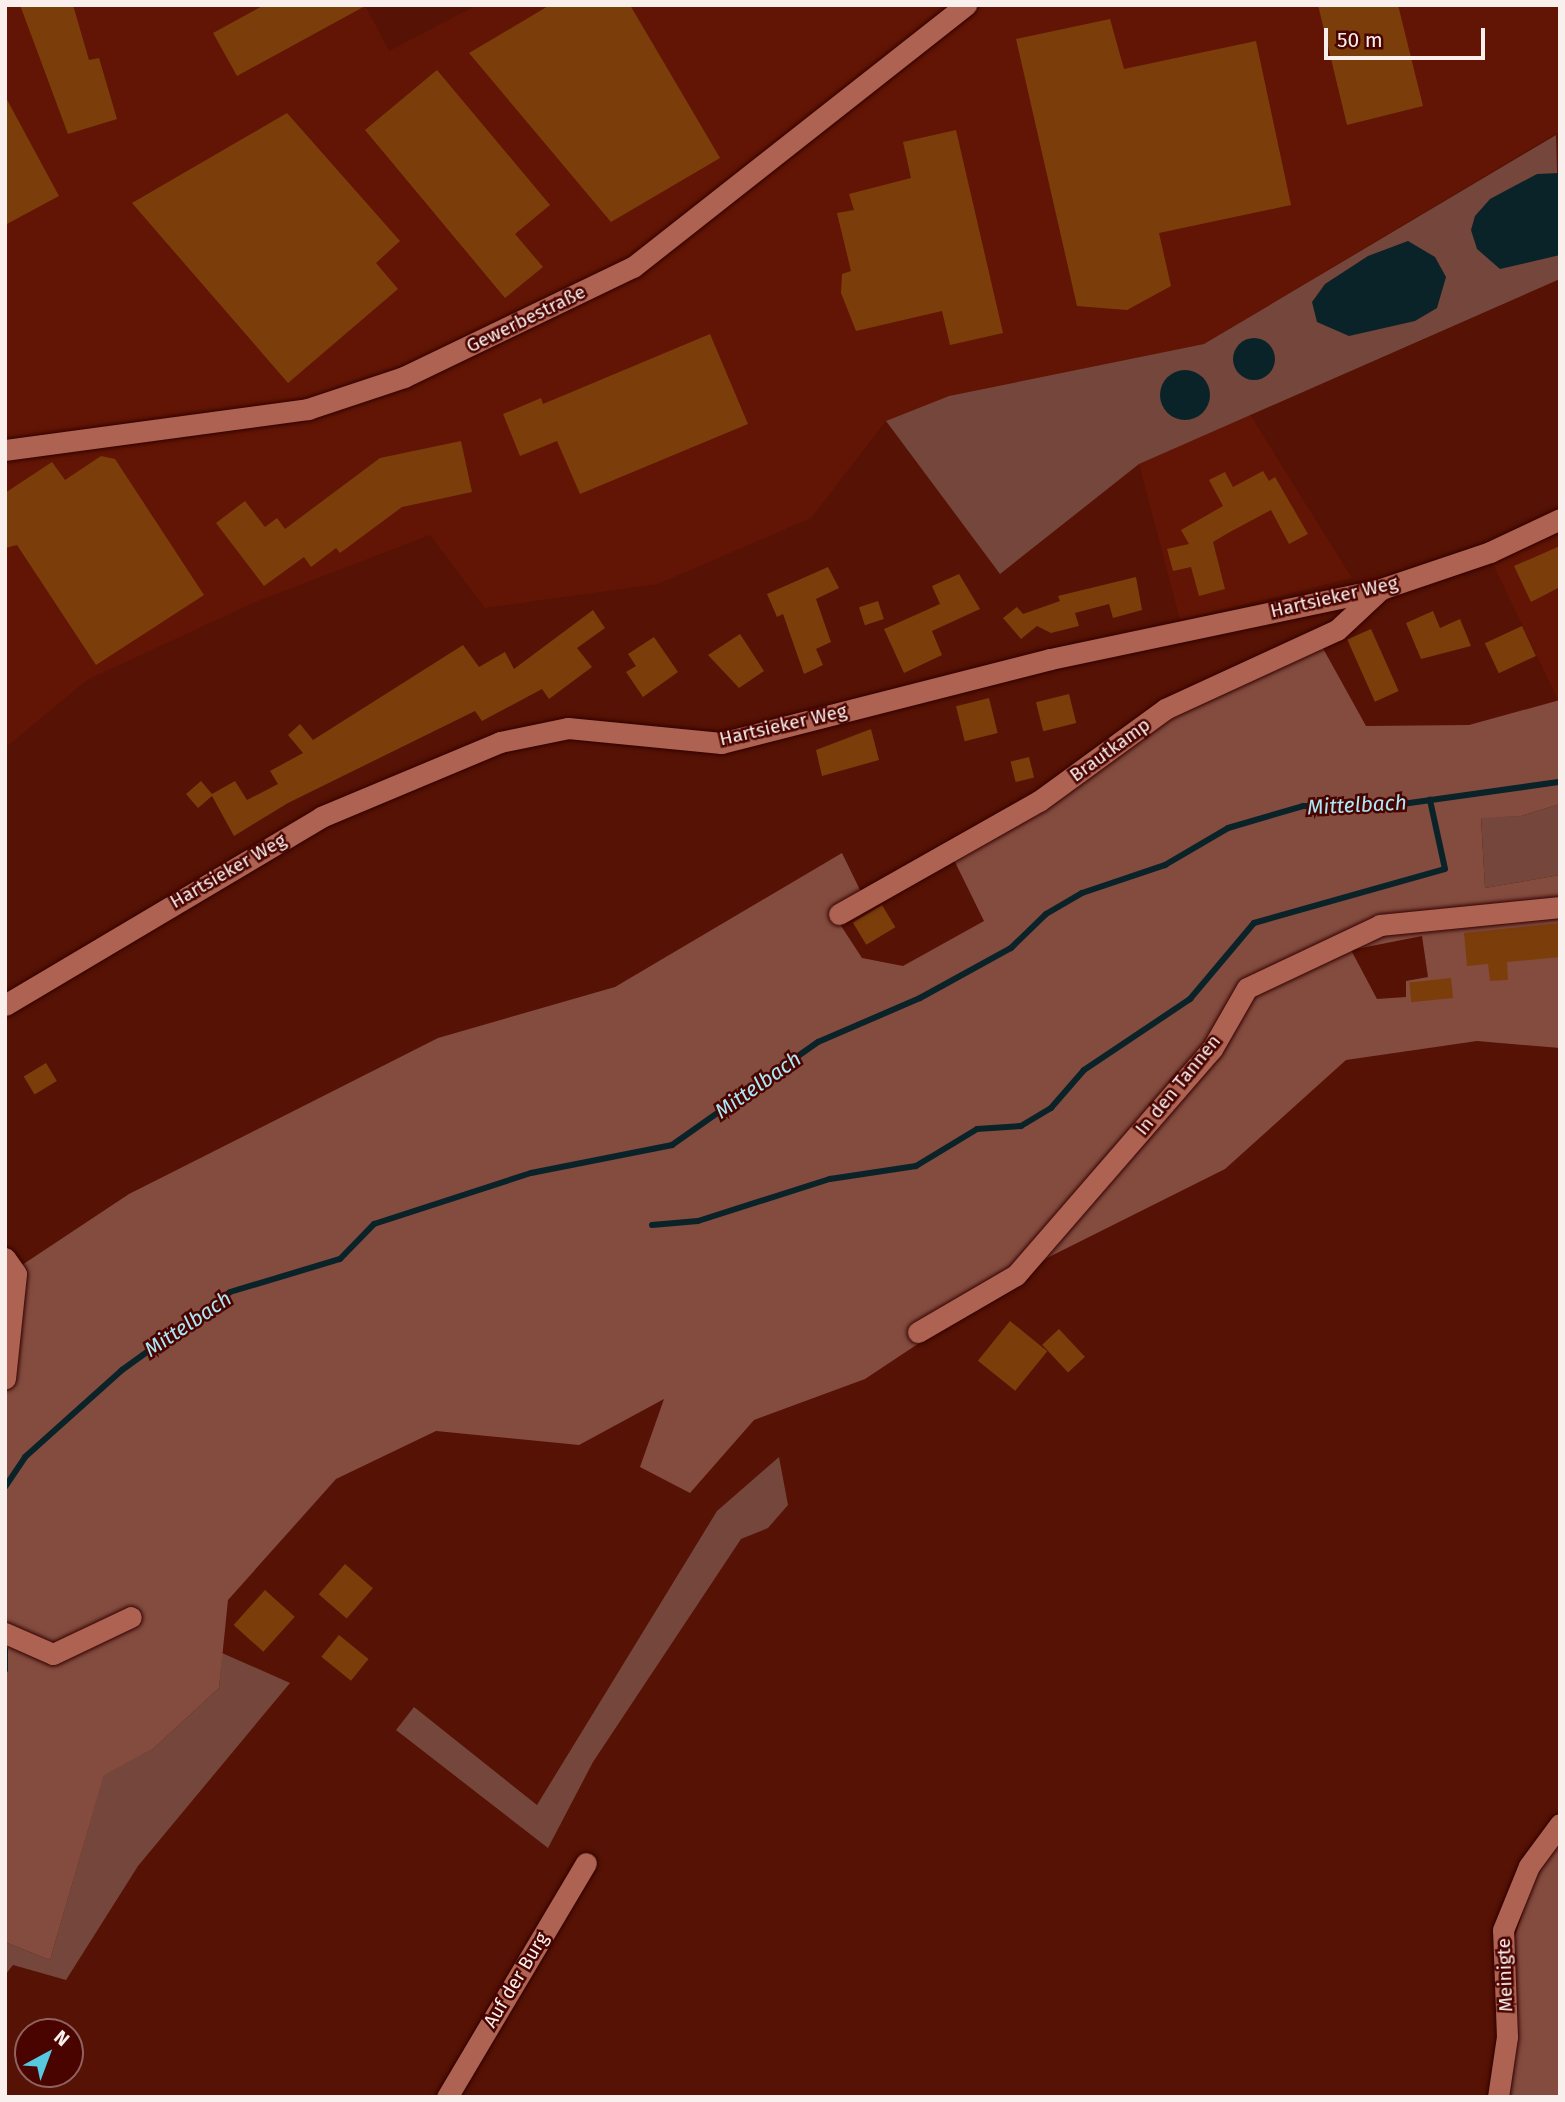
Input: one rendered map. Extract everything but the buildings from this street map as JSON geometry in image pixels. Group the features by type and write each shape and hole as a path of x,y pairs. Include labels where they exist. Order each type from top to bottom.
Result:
{"street":[{"name":"Gewerbestraße","path":"5,450 308,410 404,377 633,267 966,5"},
{"name":"Hartsieker Weg","path":"5,1005 321,817 500,742 568,728 721,743 1050,659 1381,589 1490,552 1560,519"},
{"name":"Brautkamp","path":"839,914 1039,801 1165,709 1337,631 1381,589"},
{"name":"In den Tannen","path":"918,1332 1016,1275 1212,1049 1247,988 1380,925 1560,907"},
{"path":"5,1258 16,1274 5,1378"},
{"path":"5,1633 53,1654 131,1617"},
{"name":"Meinigte","path":"1498,2097 1507,2037 1503,1930 1529,1866 1560,1824"},
{"name":"Auf der Burg","path":"447,2097 586,1863"}],"shaded area":[{"path":"5,5 365,5 389,51 477,5 1560,5 1560,131 1204,344 949,396 886,421 811,518 658,584 485,608 430,535 253,603 87,680 5,748"},
{"path":"1556,135 1560,279 1139,464 1000,574 886,421 949,396 1204,344"},
{"path":"1249,413 1352,578 1180,620 1139,464"},
{"path":"1560,531 1560,700 1558,700 1493,564"},
{"path":"1320,643 1366,726 1469,725 1560,700 1560,804 1521,816 1481,818 1485,888 1560,875 1560,1048 1477,1041 1346,1060 1225,1169 1049,1257 865,1379 754,1420 690,1493 640,1467 664,1399 579,1445 436,1431 336,1479 228,1600 219,1688 153,1749 104,1775 50,1960 5,1942 5,1250 19,1267 129,1194 438,1038 615,987 842,853 862,894 832,912 862,958 903,966 984,921 954,860 1171,714","holes":["1422,936 1428,977 1406,981 1406,997 1377,999 1351,950"]},
{"path":"1560,804 1560,875 1485,888 1481,817 1521,816"},
{"path":"779,1457 788,1505 768,1528 741,1539 593,1762 548,1848 396,1730 414,1707 537,1805 717,1511"},
{"path":"222,1653 290,1683 138,1866 66,1980 13,1965 5,1975 5,1942 50,1960 104,1774 153,1749 219,1688"},
{"path":"1560,1839 1560,2097 1506,2097 1518,2037 1513,1942 1536,1872"}],"water":[{"path":"1560,173 1560,255 1500,269 1477,249 1471,230 1475,216 1490,199 1537,174"},
{"path":"1408,241 1435,257 1446,277 1437,308 1415,321 1349,336 1317,322 1312,302 1325,284 1368,256"},
{"path":"1254,338 1269,344 1275,359 1269,374 1254,380 1239,374 1233,359 1239,344"},
{"path":"1185,370 1203,377 1210,395 1203,413 1185,420 1167,413 1160,395 1167,377"}],"waterway":[{"name":"Mittelbach","path":"5,1487 25,1457 122,1370 230,1292 340,1259 374,1224 531,1173 672,1145 818,1042 920,998 1011,948 1046,914 1082,893 1165,865 1228,828 1303,806 1381,807 1560,782"},
{"path":"652,1225 698,1221 830,1179 916,1166 977,1129 1021,1126 1051,1108 1084,1070 1190,999 1254,923 1445,869 1430,800"},
{"path":"5,1650 5,1670"}]}
